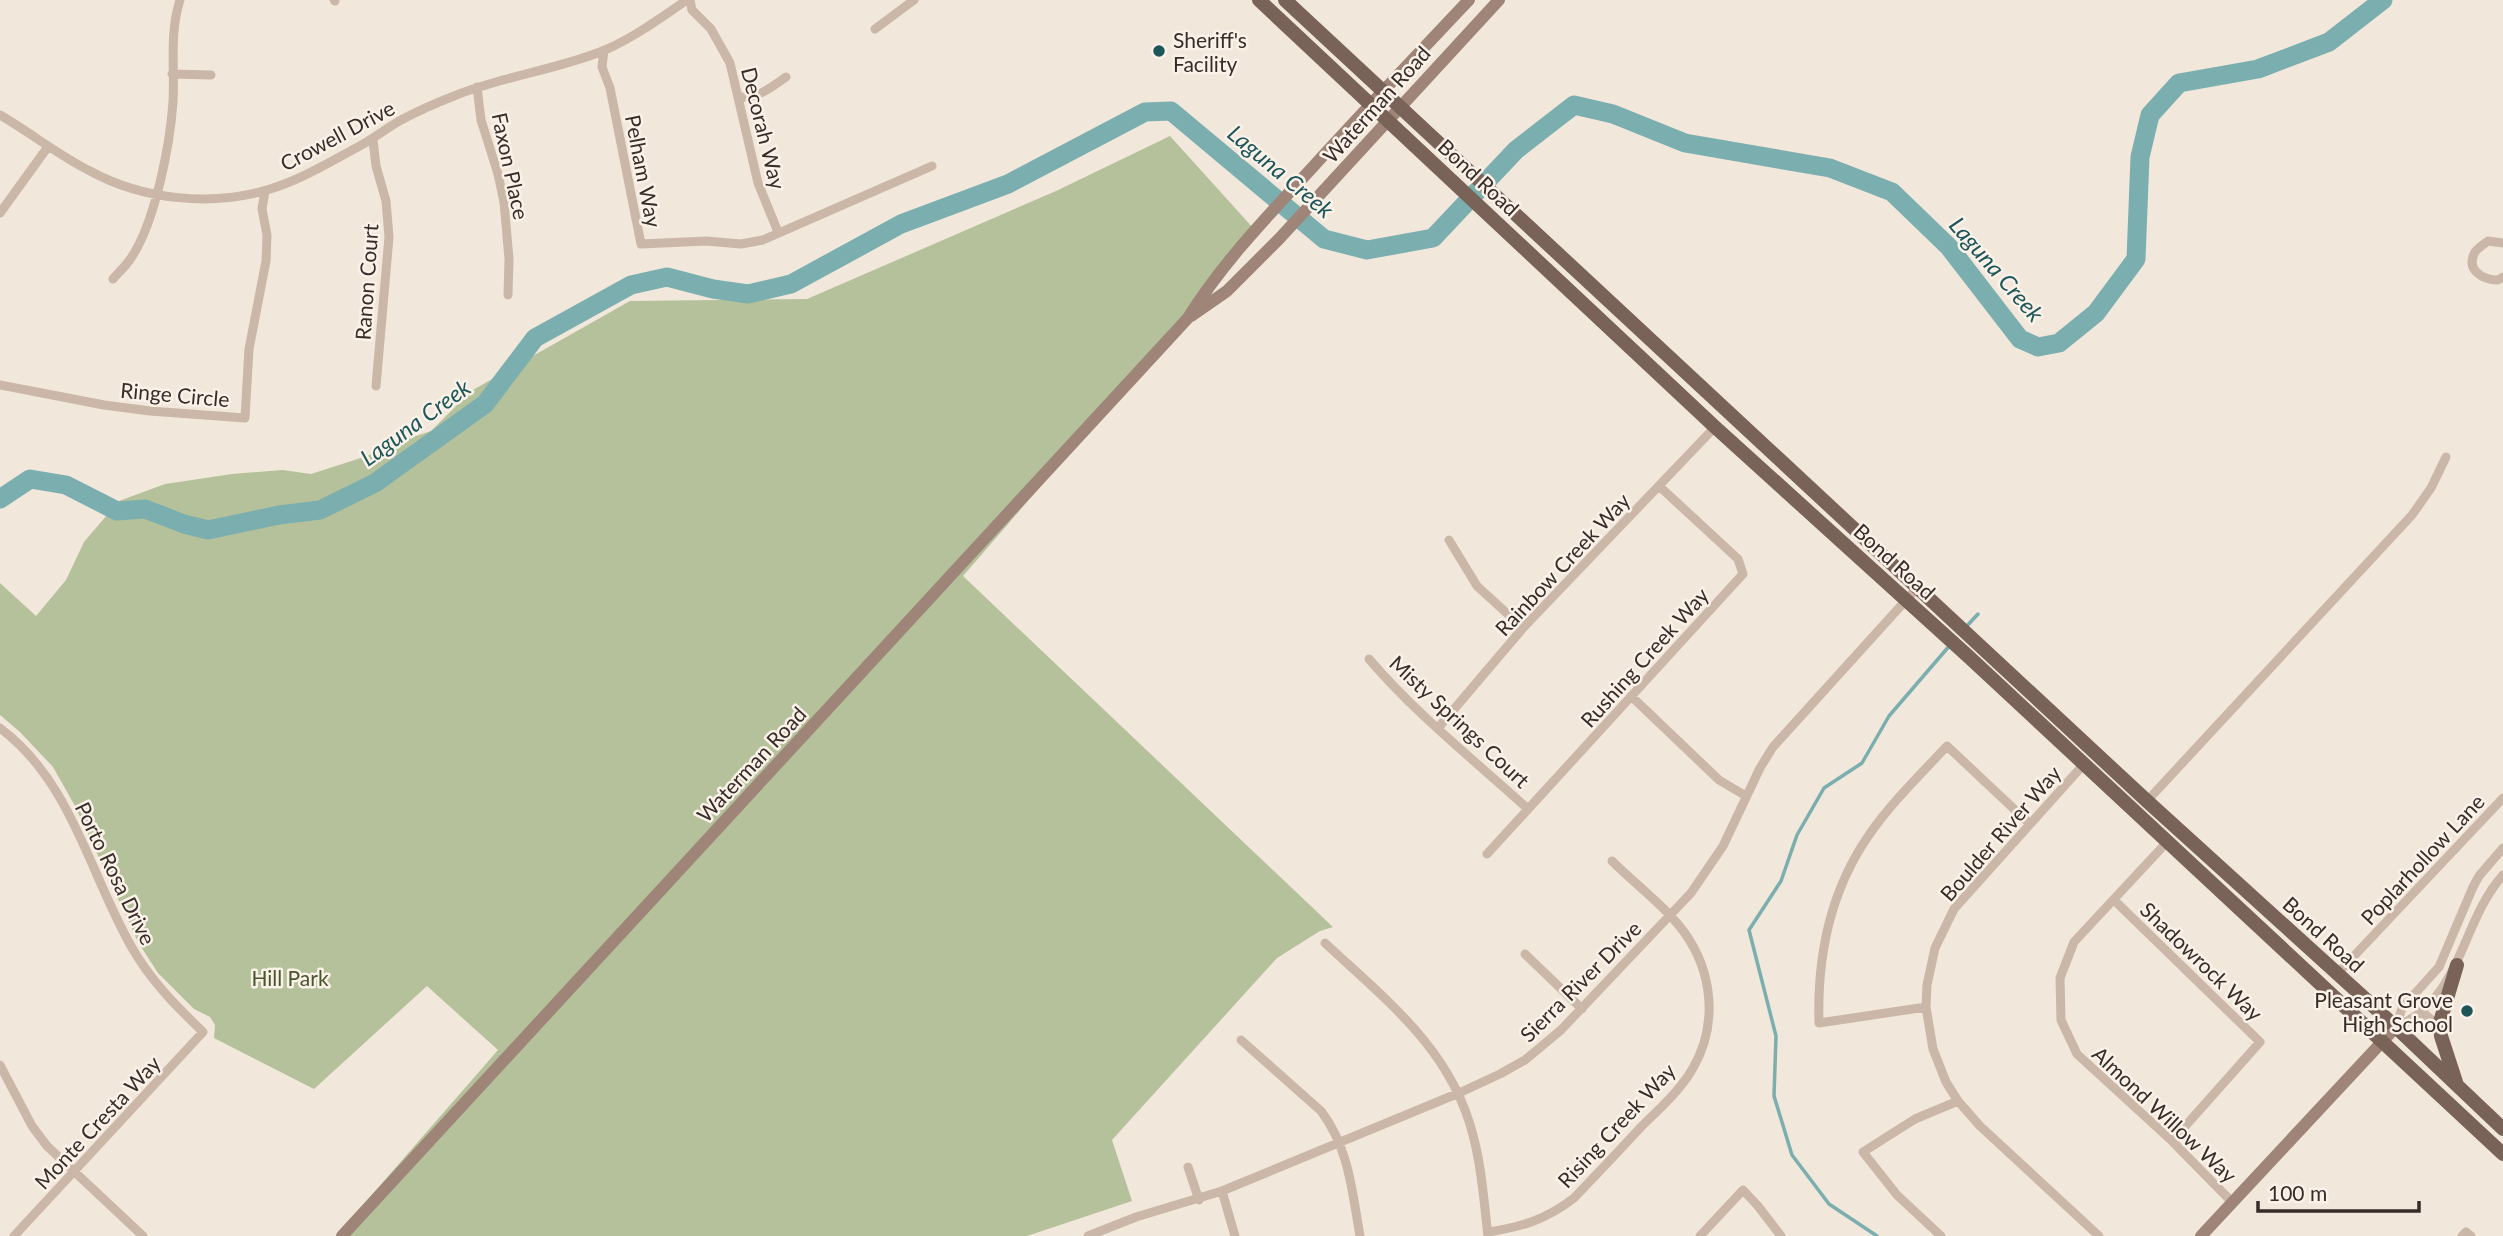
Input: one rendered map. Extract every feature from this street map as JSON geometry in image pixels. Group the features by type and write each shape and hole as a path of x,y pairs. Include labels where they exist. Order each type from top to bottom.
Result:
{"main road":[{"name":"Bond Road","path":"1259,0 1715,427 1969,657 2503,1154"},
{"name":"Bond Road","path":"1285,0 1820,499 2396,1027 2503,1129"},
{"name":"Waterman Road","path":"342,1236 1188,318 1232,255 1382,90 1469,0"},
{"name":"Waterman Road","path":"1188,318 1227,291 1279,239 1499,0"},
{"path":"1715,427 1723,424 1732,428 1796,487 1820,499"},
{"path":"2084,764 2097,765 2156,818 2169,821"},
{"path":"2457,965 2440,1027 2447,1058 2458,1086"},
{"path":"2201,1236 2396,1027"}],"street":[{"path":"113,279 136,249 156,195 172,114 172,37 180,0"},
{"name":"Crowell Drive","path":"0,115 47,148 102,177 156,195 204,199 265,191 373,140 398,122 428,107 477,87 559,66 604,50 637,34 689,0"},
{"name":"Decorah Way","path":"689,0 692,10 711,29 725,51 735,75 758,183 778,232"},
{"path":"874,29 914,0"},
{"name":"Pelham Way","path":"604,50 602,67 610,88 641,244 706,241 741,244 763,240 778,232"},
{"path":"172,74 211,75"},
{"path":"739,97 759,95 786,77"},
{"name":"Faxon Place","path":"477,87 481,120 504,202 509,259 508,295"},
{"name":"Ranon Court","path":"373,140 376,166 386,201 389,237 376,386"},
{"path":"0,213 47,148"},
{"path":"778,232 932,166"},
{"name":"Ringe Circle","path":"0,384 104,405 245,418 249,349 266,261 267,235 262,209 265,191"},
{"path":"2503,243 2488,240 2476,251 2473,263 2478,275 2488,280 2498,281 2503,277"},
{"name":"Rainbow Creek Way","path":"1438,728 1523,628 1715,427"},
{"path":"2147,801 2412,515 2431,488 2446,457"},
{"name":"Rushing Creek Way","path":"1487,854 1743,574 1738,559 1659,486"},
{"path":"1449,540 1477,586 1523,628"},
{"name":"Sierra River Drive","path":"1088,1236 1136,1217 1199,1200 1458,1093 1525,1060 1547,1043 1670,916 1708,870 1728,837 1760,768 1786,730 1917,588"},
{"name":"Misty Springs Court","path":"1369,659 1385,678 1528,809"},
{"path":"1631,696 1719,780 1746,796"},
{"name":"Porto Rosa Drive","path":"0,728 34,758 58,792 125,936 168,998 203,1032"},
{"path":"1926,1007 1819,1023 1820,964 1826,934 1834,904 1855,858 1886,812 1947,747 2030,824"},
{"name":"Boulder River Way","path":"2084,764 1965,894 1942,929 1930,965 1926,1007 1933,1049 1946,1082 1958,1101 1980,1126 2096,1235"},
{"name":"Poplarhollow Lane","path":"2337,974 2503,798"},
{"name":"Almond Willow Way","path":"2168,841 2074,942 2060,978 2061,1020 2077,1054 2172,1141 2232,1202"},
{"path":"2396,1027 2402,1008 2440,967 2473,887 2503,848"},
{"name":"Rising Creek Way","path":"1488,1234 1528,1225 1559,1210 1574,1198 1678,1090 1694,1067 1704,1041 1710,1014 1707,982 1695,948 1670,916 1612,861"},
{"path":"2396,1027 2414,1019 2441,989 2457,965 2485,899 2503,875"},
{"name":"Shadowrock Way","path":"2114,900 2260,1042 2172,1141"},
{"path":"1325,943 1413,1026 1447,1070 1474,1137 1488,1234"},
{"path":"1525,954 1582,1009"},
{"path":"2421,1011 2440,1027"},
{"name":"Monte Cresta Way","path":"14,1236 203,1032"},
{"path":"1241,1040 1321,1111 1341,1142 1349,1168 1360,1236"},
{"path":"0,1065 32,1126 47,1146 143,1236"},
{"path":"1941,1236 1897,1195 1863,1152 1915,1119 1958,1101"},
{"path":"1188,1167 1199,1200"},
{"path":"1700,1236 1743,1190 1781,1236"},
{"path":"1222,1191 1236,1236"},
{"path":"2462,1236 2466,1232 2471,1236"}],"green space":[{"name":"Hill Park","path":"1170,136 1254,229 1161,347 963,576 1333,927 1320,931 1277,958 1112,1140 1132,1201 1027,1236 336,1236 498,1050 427,986 314,1089 214,1038 215,1025 210,1017 194,1009 158,973 138,942 75,806 53,767 0,715 0,583 36,616 66,580 84,542 119,501 165,484 283,470 311,474 367,456 431,431 471,391 630,301 807,299 1056,191"}],"waterway":[{"name":"Laguna Creek","path":"0,499 30,479 66,485 117,511 145,509 208,530 279,515 320,510 375,483 485,404 535,338 631,285 667,277 713,289 748,294 791,284 901,224 1008,184 1145,112 1171,111 1324,239 1367,250 1433,238 1516,150 1574,105 1613,114 1685,143 1830,168 1892,192 1949,247 2020,339 2038,347 2059,343 2096,313 2136,259 2140,157 2150,115 2179,83 2258,69 2329,42 2383,0"},
{"path":"1965,628 1978,614"},
{"path":"1877,1236 1829,1204 1792,1155 1774,1096 1776,1036 1749,930 1781,881 1797,835 1824,788 1862,763 1889,716 1951,644"}],"place":[{"name":"Sheriff's Facility","path":"1159,51"},
{"name":"Pleasant Grove High School","path":"2467,1011"}]}
